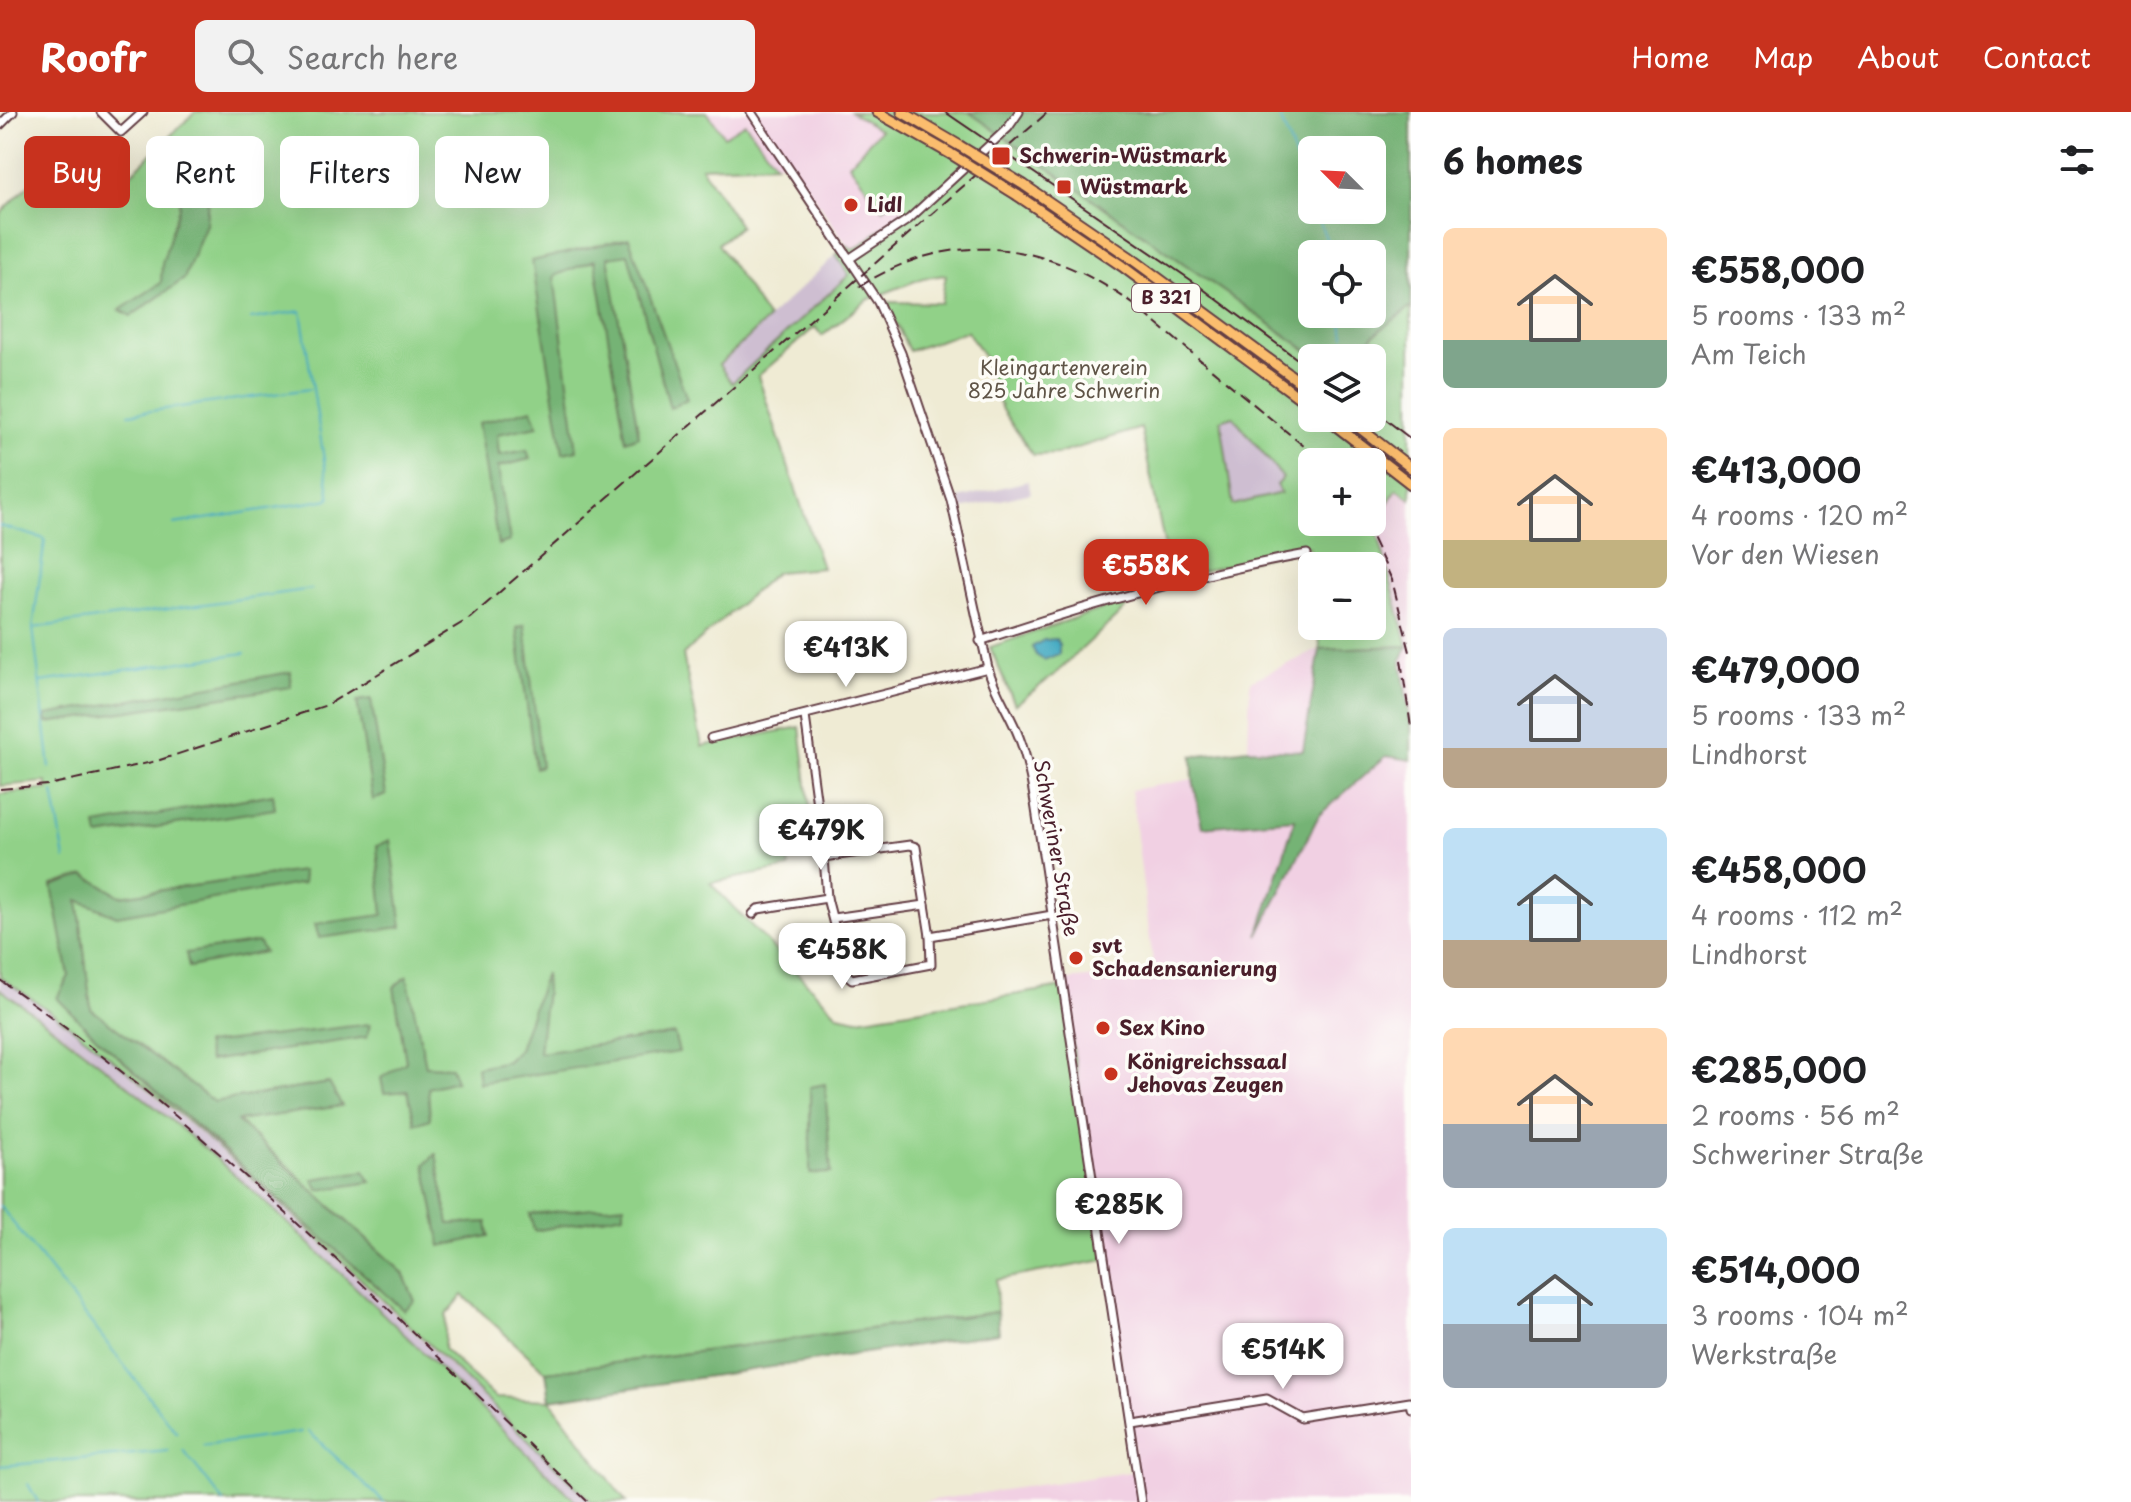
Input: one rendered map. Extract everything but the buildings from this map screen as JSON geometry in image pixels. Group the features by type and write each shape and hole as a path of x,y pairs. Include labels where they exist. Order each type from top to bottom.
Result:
{"main road":[{"name":"B 321","path":"877,112 1017,195 1190,315 1298,396"},
{"name":"B 321","path":"902,112 1024,185 1140,264 1298,381"},
{"path":"1344,432 1411,484"},
{"path":"1365,432 1411,468"}],"street":[{"path":"0,125 13,112"},
{"path":"101,112 121,132 143,112"},
{"name":"Schweriner Straße","path":"751,112 878,302 901,353 951,500 988,668 995,690 1019,737 1031,784 1052,915 1141,1502"},
{"path":"849,259 909,219 1008,128 1019,112"},
{"path":"980,641 1157,587 1249,564 1298,556"},
{"path":"711,738 988,668"},
{"path":"805,716 827,898 844,970 852,979 931,964 930,936 916,847 910,845 824,857"},
{"path":"753,914 758,909 827,898"},
{"path":"833,918 925,905"},
{"path":"930,936 1052,915"},
{"path":"1130,1421 1267,1399 1303,1419 1410,1402 1411,1408"}],"shaded area":[{"path":"707,112 851,112 880,129 849,164 884,209 896,198 905,210 852,249 788,159 776,164 745,123 724,136"},
{"path":"836,255 849,275 732,383 718,365"},
{"path":"1233,416 1283,479 1282,493 1232,505 1221,420"},
{"path":"1028,481 1031,493 962,509 959,498"},
{"path":"1397,489 1411,499 1411,1502 919,1502 1137,1471 1064,987 1068,980 1154,971 1131,790 1193,779 1192,756 1248,749 1250,681 1320,649 1408,645 1386,564 1386,552 1383,552 1379,536 1386,536 1386,506"},
{"path":"0,977 78,1031 211,1143 283,1207 592,1502 577,1502 277,1213 126,1083 0,989"}],"green space":[{"name":"Kleingartenverein 825 Jahre Schwerin","path":"195,112 707,112 724,136 745,123 776,164 701,167 740,226 718,244 768,319 719,365 732,383 849,275 836,255 847,245 852,249 858,247 905,210 896,198 883,209 849,164 880,130 851,112 969,112 1298,344 1298,432 1386,432 1386,344 1364,344 1411,307 1411,499 1397,489 1386,506 1386,448 1298,448 1298,536 1378,536 1383,552 1310,552 1309,547 1171,578 1141,428 1058,454 1033,455 1002,410 984,357 967,331 909,351 886,302 941,303 946,275 923,278 867,300 822,336 815,327 758,376 822,568 776,572 683,655 702,746 800,727 814,843 787,847 789,868 710,883 838,1015 858,1019 1064,987 1105,1260 996,1280 997,1312 546,1372 463,1295 446,1315 444,1349 495,1398 550,1400 626,1502 592,1502 342,1260 213,1143 79,1033 0,977 0,794 48,789 46,782 0,786 0,214 24,190 24,208 130,208 130,175 146,159 146,208 264,208 264,136 170,136","holes":["1233,416 1283,478 1276,485 1281,493 1233,505 1221,420","302,871 117,916 78,900 91,1009 214,1102 329,1083 341,1106 237,1120 403,1273 403,1310 58,998 70,977 52,885 85,875 120,896"]},
{"path":"969,112 1411,112 1411,307 1386,325 1386,240 1298,240 1298,328 1381,329 1364,344 1298,344"},
{"path":"179,208 207,208 206,224 184,279 131,316 120,310 161,283 162,264"},
{"path":"629,238 687,399 670,408 628,254 608,257 639,436 626,441 595,260 554,276 577,450 563,453 532,261"},
{"path":"532,409 538,426 497,434 499,455 527,450 530,459 498,467 510,541 498,545 478,423"},
{"path":"1386,564 1408,646 1320,649 1320,640 1386,640"},
{"path":"1131,599 1126,608 1054,675 1015,705 990,647"},
{"path":"525,625 541,766 535,768 517,628"},
{"path":"1408,646 1401,660 1411,727 1411,760 1386,756 1319,815 1258,936 1295,819 1202,827 1192,756 1248,749 1303,751 1320,649"},
{"path":"291,672 291,687 47,723 46,715"},
{"path":"371,699 386,795 373,800 357,701"},
{"path":"273,794 275,809 98,836 96,825"},
{"path":"390,840 402,927 319,938 315,924 383,915 377,846"},
{"path":"302,871 304,883 117,916 78,900 91,1009 214,1102 329,1083 342,1106 237,1121 403,1273 415,1301 404,1310 98,1039 57,998 69,976 52,886 85,875 120,896"},
{"path":"258,942 264,952 189,967 186,953"},
{"path":"545,973 539,1053 674,1034 679,1052 479,1083 477,1067 507,1061 519,1049"},
{"path":"407,976 426,1066 451,1067 456,1081 428,1088 430,1119 415,1124 408,1091 384,1093 381,1078 406,1062 394,987"},
{"path":"0,989 143,1098 246,1185 577,1502 0,1502"},
{"path":"370,1024 367,1037 209,1061 205,1044"},
{"path":"825,1084 831,1173 810,1174 810,1087"},
{"path":"436,1154 449,1224 487,1222 489,1236 441,1246 425,1164"},
{"path":"364,1171 371,1182 319,1190 313,1179"},
{"path":"624,1205 624,1214 534,1231 530,1214"},
{"path":"997,1312 999,1333 550,1400 546,1372"}],"water":[{"path":"1056,639 1059,654 1044,660 1036,655 1032,647 1044,640"}],"waterway":[{"path":"1278,112 1298,164"},
{"path":"1320,224 1327,240"},
{"path":"174,524 330,499 301,311 251,319"},
{"path":"1343,328 1344,336"},
{"path":"129,414 310,389"},
{"path":"0,526 45,539 33,628 50,768"},
{"path":"33,628 312,589"},
{"path":"40,682 245,653"},
{"path":"53,792 65,859"},
{"path":"0,1206 177,1433"},
{"path":"308,1431 384,1502"},
{"path":"203,1446 301,1432"},
{"path":"183,1450 224,1502"},
{"path":"0,1466 168,1451"},
{"path":"28,1484 38,1502"}],"tram line":[{"path":"945,112 1191,280 1298,360"},
{"path":"1386,420 1411,439"}],"railway":[{"path":"0,789 48,785 157,761 327,705 470,618 1048,112"},
{"path":"859,287 894,268 929,255 964,249 999,249 1033,255 1067,266 1133,304 1306,448"},
{"path":"1372,536 1392,580 1411,656"},
{"path":"1401,660 1411,727"},
{"path":"0,980 79,1038 231,1164 376,1297 588,1502"}],"place":[{"name":"Schwerin-Wüstmark","path":"1001,156"},
{"name":"Wüstmark","path":"1064,187"},
{"name":"Lidl","path":"851,205"},
{"name":"svt Schadensanierung","path":"1076,958"},
{"name":"Sex Kino","path":"1103,1028"},
{"name":"Königreichssaal Jehovas Zeugen","path":"1111,1074"}]}
